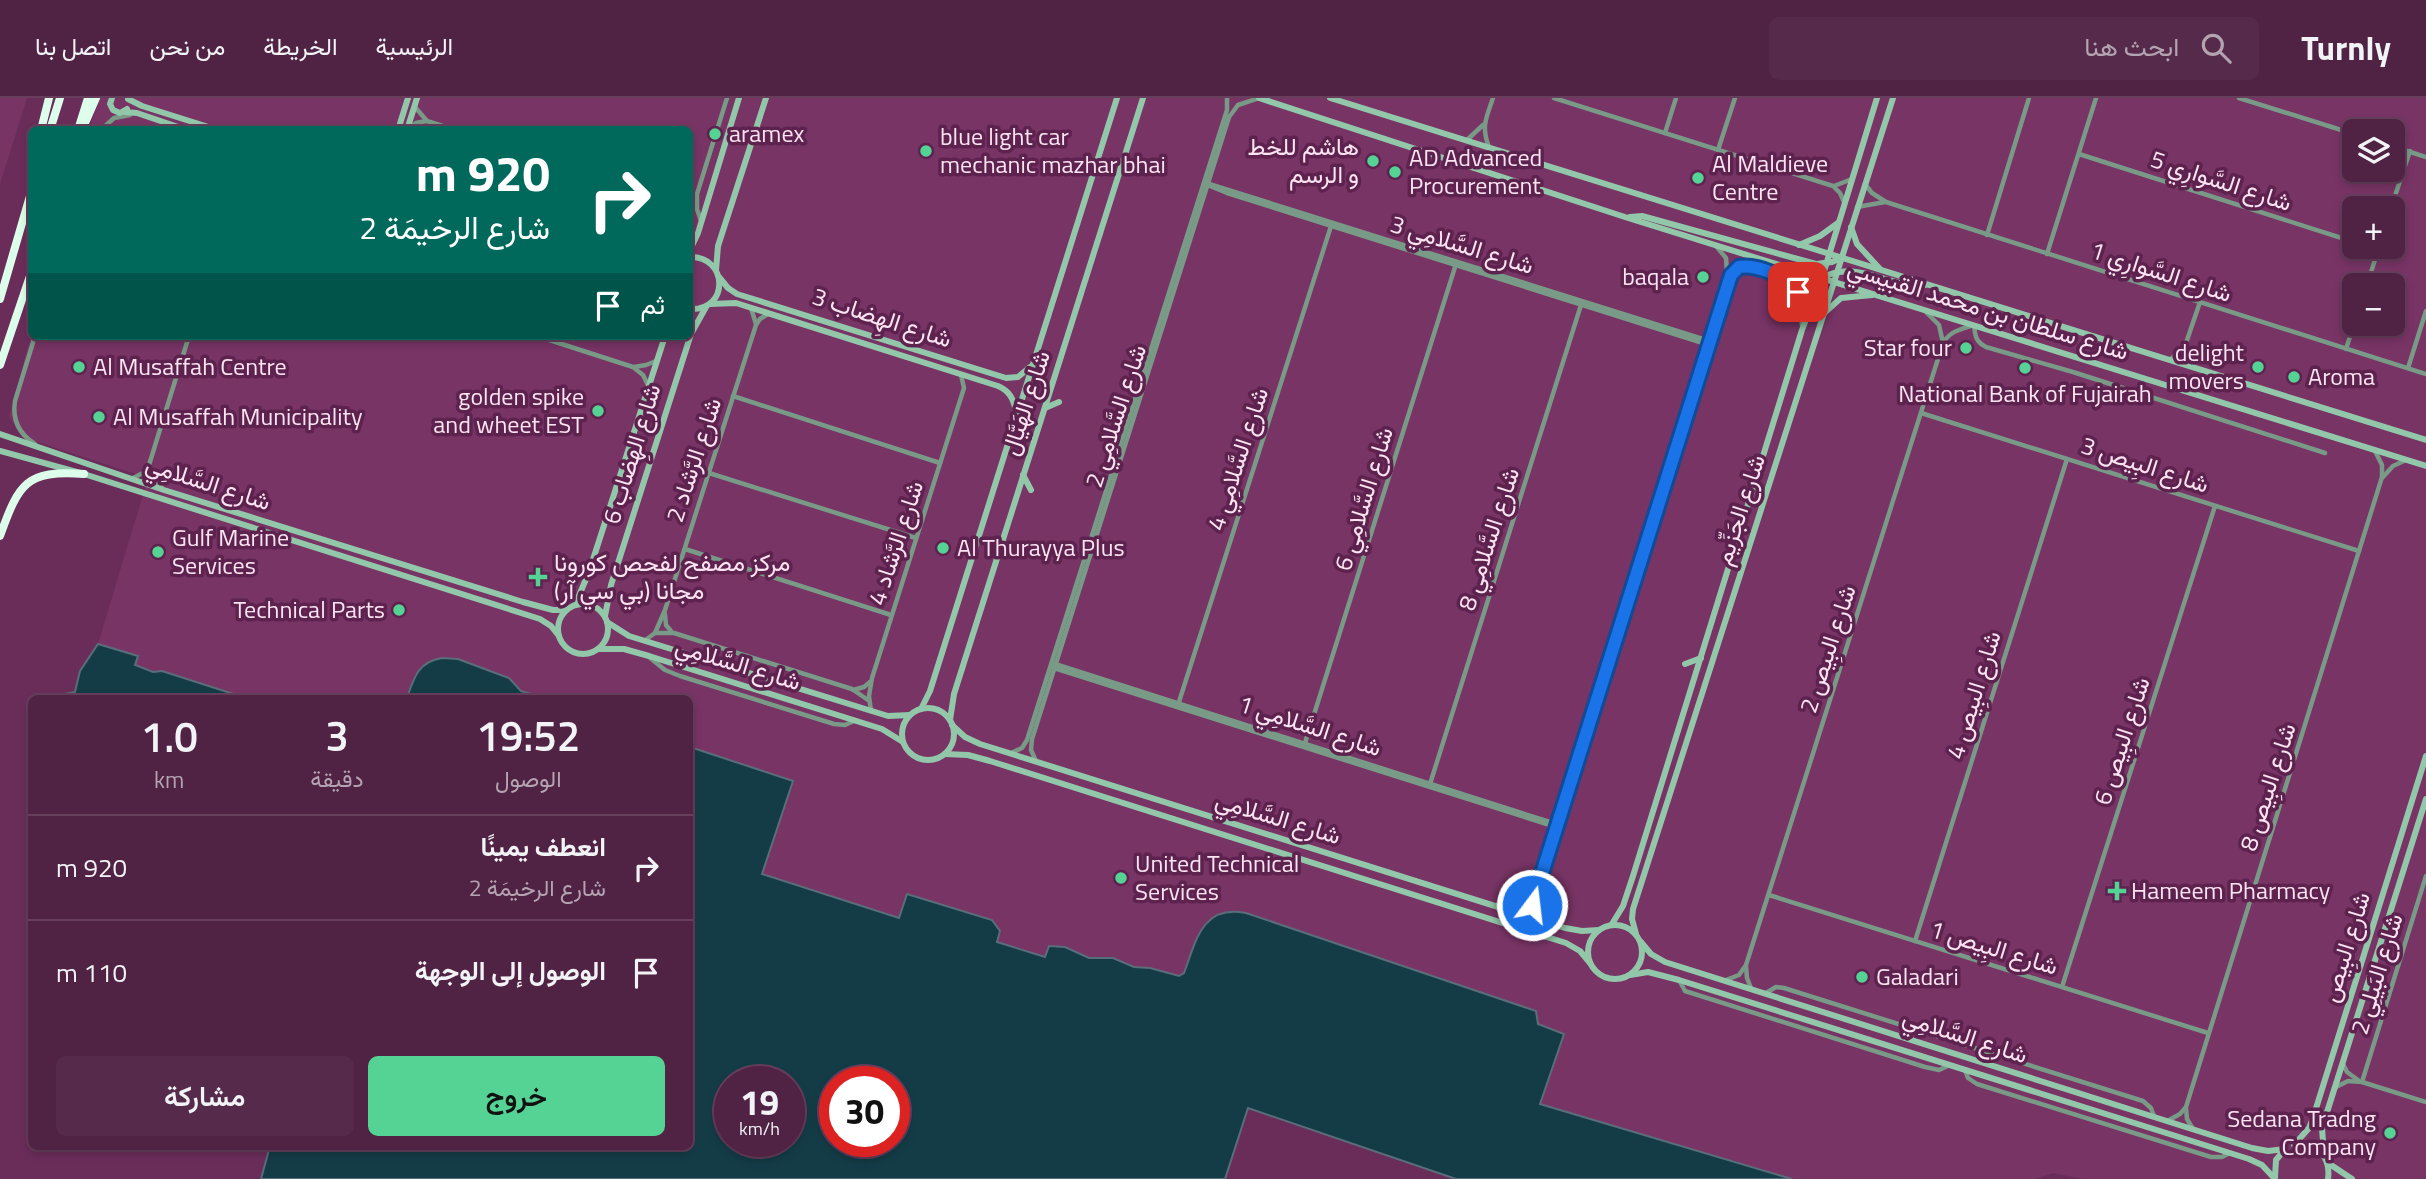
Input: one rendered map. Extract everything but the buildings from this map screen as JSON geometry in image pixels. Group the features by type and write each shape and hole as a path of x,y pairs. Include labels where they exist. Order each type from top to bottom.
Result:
{"highway":[{"path":"42,126 49,98"},
{"path":"51,126 60,98"},
{"path":"81,126 88,98"},
{"path":"82,126 96,98"},
{"path":"0,299 28,204"},
{"path":"0,365 28,282"},
{"path":"0,536 18,493 33,478 61,473 84,474"}],"street":[{"path":"112,98 110,104 113,110 174,126"},
{"path":"399,126 408,98"},
{"path":"701,221 697,209 697,194 727,98"},
{"path":"693,242 739,98"},
{"path":"717,273 718,246 766,98"},
{"name":"شارع الهَيَّال","path":"921,709 930,691 1117,98"},
{"name":"شارع الهَيَّال","path":"951,723 954,694 1143,98"},
{"path":"1205,185 1228,106 1227,98"},
{"name":"شارع السَّلامِي 2","path":"1037,762 1031,750 1032,739 1063,627 1205,185 1230,113 1241,103 1259,98"},
{"name":"شارع سلطان بن محمد القبيسي","path":"1259,98 1628,218 2426,466"},
{"name":"شارع سلطان بن محمد القبيسي","path":"1330,98 2426,440"},
{"path":"1489,147 1484,125 1493,98"},
{"path":"1554,98 1833,186 1844,202"},
{"path":"1665,133 1676,98"},
{"path":"1718,150 1735,98"},
{"name":"شارع الجَزِّيم","path":"1612,924 1623,906 1630,886 1802,330 1822,278 1877,98"},
{"name":"شارع الجَزِّيم","path":"1636,934 1632,919 1633,909 1893,98"},
{"path":"1987,235 2029,98"},
{"path":"2047,254 2096,98"},
{"path":"2239,98 2342,130"},
{"path":"125,112 129,106 128,99"},
{"path":"128,99 137,105 205,126"},
{"path":"415,102 427,121"},
{"path":"408,126 415,102"},
{"path":"104,126 118,117 143,116"},
{"path":"412,126 427,121 443,126"},
{"path":"1467,140 1484,125"},
{"path":"2405,150 2426,157"},
{"path":"2395,196 2410,152"},
{"name":"شارع السَّوارِي 5","path":"2079,154 2342,238"},
{"path":"1833,186 1852,178"},
{"name":"شارع السَّوارِي 1","path":"1865,184 1886,202 2426,374"},
{"name":"شارع السَّلامِي 2","path":"1010,753 1019,750 1027,740 1053,666 1205,185"},
{"name":"شارع السَّلامِي 3","path":"1205,185 1706,342"},
{"path":"693,199 697,194"},
{"name":"شارع السَّوارِي 1","path":"1857,207 1886,202"},
{"path":"693,205 697,209"},
{"path":"1628,218 1642,216 1799,260 1826,264 1841,258"},
{"path":"1798,245 1825,234 1839,222"},
{"name":"شارع السَّلامِي 4","path":"1178,705 1331,224"},
{"path":"1851,227 1857,244 1881,270"},
{"path":"1613,636 1697,380 1728,268 1726,258 1716,245"},
{"name":"شارع الهِضاب 3","path":"693,258 707,261 728,289 737,294 992,374 1014,379 1025,373 1033,363"},
{"name":"شارع السَّلامِي 6","path":"1304,745 1456,263"},
{"path":"1778,263 1801,288 1807,317"},
{"path":"1513,912 1528,899 1554,824 1706,342 1731,275 1742,266 1751,267 1791,282 1799,296 1802,330"},
{"path":"1822,278 1837,271 1857,271 1913,286 1927,285"},
{"name":"شارع الهِضاب 6","path":"693,331 719,289 717,273"},
{"path":"1822,316 1841,298 1855,295 1879,296"},
{"path":"2170,360 2185,346 2200,302"},
{"name":"شارع الهِضاب 3","path":"693,308 733,303 989,383 1008,392 1015,406 1016,417"},
{"name":"شارع السَّلامِي 8","path":"1429,785 1582,303"},
{"path":"751,308 756,325"},
{"path":"1923,309 1939,325 1943,344"},
{"path":"2408,368 2426,311"},
{"name":"شارع الرَّشاد 2","path":"645,641 654,633 665,610 756,325 769,313"},
{"path":"1943,344 1952,333 1974,325 1976,338 1986,347 2073,372 2325,453"},
{"path":"2346,349 2350,336"},
{"path":"34,340 13,411 22,434 44,450"},
{"path":"130,478 139,476 149,465 188,340"},
{"path":"549,340 633,367 643,375 648,386"},
{"name":"شارع الهِضاب 6","path":"575,605 589,572 663,340"},
{"name":"شارع الهِضاب 6","path":"606,619 611,585 689,340"},
{"name":"شارع البِيص 2","path":"1746,965 1943,344"},
{"path":"2185,346 2190,366"},
{"path":"633,367 657,360"},
{"path":"960,374 964,388 975,379"},
{"path":"989,383 996,380 992,374"},
{"name":"شارع الرَّشاد 4","path":"872,711 869,700 872,678 964,388"},
{"path":"733,396 940,463"},
{"path":"1045,408 1059,402"},
{"name":"شارع البِيص 3","path":"1921,413 2360,551"},
{"name":"شارع السَّلامِي","path":"0,434 164,490 523,602 553,610 566,610"},
{"name":"شارع السَّلامِي","path":"0,451 84,474 540,619 551,626 559,636"},
{"path":"2375,451 2382,465 2382,477"},
{"name":"شارع البِيص 4","path":"1915,941 2067,459"},
{"path":"2382,477 2393,466 2406,460"},
{"path":"149,465 155,482 164,490"},
{"path":"709,473 916,538"},
{"path":"1023,475 1031,490"},
{"name":"شارع البِيص 8","path":"2186,1107 2382,477"},
{"name":"شارع البِيص 6","path":"2062,987 2215,506"},
{"path":"685,549 891,615"},
{"path":"575,605 589,605 600,611 606,619 607,637 598,649 585,654 572,651 559,636 559,622 566,610 575,605"},
{"path":"665,610 665,621 674,633"},
{"name":"شارع السَّلامِي","path":"606,619 629,636 888,716 910,715"},
{"path":"654,633 674,633 852,690 869,700"},
{"name":"شارع السَّلامِي","path":"598,649 624,649 649,656 857,720 882,729 903,742"},
{"path":"1685,664 1700,658"},
{"name":"شارع السَّلامِي 1","path":"1053,666 1554,824"},
{"path":"852,690 864,687 872,678"},
{"path":"921,709 934,709 946,715 951,723 952,743 945,754 934,759 922,759 911,753 903,742 903,728 910,715 921,709"},
{"name":"شارع السَّلامِي","path":"951,723 970,740 1037,762 1576,931 1599,930"},
{"name":"شارع السَّلامِي","path":"945,754 968,755 990,761 1566,943 1580,951 1590,963"},
{"name":"شارع البِيص","path":"2294,1145 2309,1128 2313,1118 2426,756"},
{"name":"شارع البِيص","path":"2328,1179 2322,1128 2426,799"},
{"path":"1537,919 1532,903 1554,824"},
{"name":"شارع البَيلِي 2","path":"2362,1082 2426,876"},
{"name":"شارع البِيص 1","path":"1769,895 2209,1034"},
{"path":"1612,924 1626,927 1636,934 1641,942 1642,960 1630,975 1615,979 1596,971 1590,963 1589,945 1599,930 1612,924"},
{"name":"شارع السَّلامِي","path":"1641,942 1660,960 2260,1150 2285,1149"},
{"path":"1725,980 1739,975 1746,965"},
{"path":"1746,965 1747,978 1752,989"},
{"name":"شارع السَّلامِي","path":"1630,975 1648,972 1679,980 2256,1161 2275,1179"},
{"path":"1766,993 1776,987 1784,988 2132,1097 2149,1105 2154,1116"},
{"path":"2343,1061 2347,1072 2362,1082"},
{"path":"2334,1088 2348,1081 2362,1082 2426,1102"},
{"path":"2168,1121 2177,1117 2186,1107"},
{"path":"2186,1107 2187,1119 2194,1129"},
{"path":"2275,1179 2276,1160 2285,1149 2294,1145 2310,1146 2353,1179"}],"shaded area":[{"path":"0,98 27,98 0,184"},
{"path":"100,98 2426,98 2426,1179 2083,1179 2053,1173 2035,1179 1792,1179 1540,1104 1564,1034 1538,1024 1536,1011 1246,913 1237,911 1206,922 1199,932 1184,973 1179,976 1089,958 1049,946 1045,957 997,942 907,895 899,918 762,874 792,781 693,748 693,695 535,695 521,691 490,671 458,659 415,674 408,695 237,695 163,671 153,672 135,665 137,656 98,644 148,478 22,437 9,417 30,340 693,340 693,126 90,126"}],"water":[{"path":"98,644 138,656 135,665 153,672 162,671 237,695 64,695 75,692 80,671"},
{"path":"458,659 509,678 521,691 535,695 408,695 418,672 434,660"},
{"path":"693,748 793,781 762,874 899,918 907,894 992,920 1000,931 997,942 1045,957 1049,946 1065,947 1089,958 1113,958 1134,967 1150,968 1179,976 1184,973 1197,938 1210,920 1219,914 1246,913 1536,1011 1538,1024 1564,1034 1540,1104 1792,1179 1456,1179 1248,1108 1225,1179 261,1179 269,1150 693,1150"}],"place":[{"name":"aramex","path":"715,134"},
{"name":"blue light car mechanic mazhar bhai","path":"926,151"},
{"name":"هاشم للخط و الرسم","path":"1373,161"},
{"name":"AD Advanced Procurement","path":"1395,172"},
{"name":"Al Maldieve Centre","path":"1698,178"},
{"name":"baqala","path":"1703,277"},
{"name":"Star four","path":"1966,348"},
{"name":"Al Musaffah Centre","path":"79,367"},
{"name":"delight movers","path":"2258,367"},
{"name":"National Bank of Fujairah","path":"2025,368"},
{"name":"Aroma","path":"2294,377"},
{"name":"golden spike and wheet EST","path":"598,411"},
{"name":"Al Musaffah Municipality","path":"99,417"},
{"name":"Al Thurayya Plus","path":"943,548"},
{"name":"Gulf Marine Services","path":"158,552"},
{"name":"مركز مصفح لفحص كورونا (بي سي آر) مجانا","path":"538,577"},
{"name":"Technical Parts","path":"399,610"},
{"name":"United Technical Services","path":"1121,878"},
{"name":"Hameem Pharmacy","path":"2117,891"},
{"name":"Galadari","path":"1862,977"},
{"name":"Sedana Tradng Company","path":"2390,1133"}],"route":[{"path":"1532,905 1731,275 1739,267 1751,267 1784,278 1791,282 1798,292"}]}
